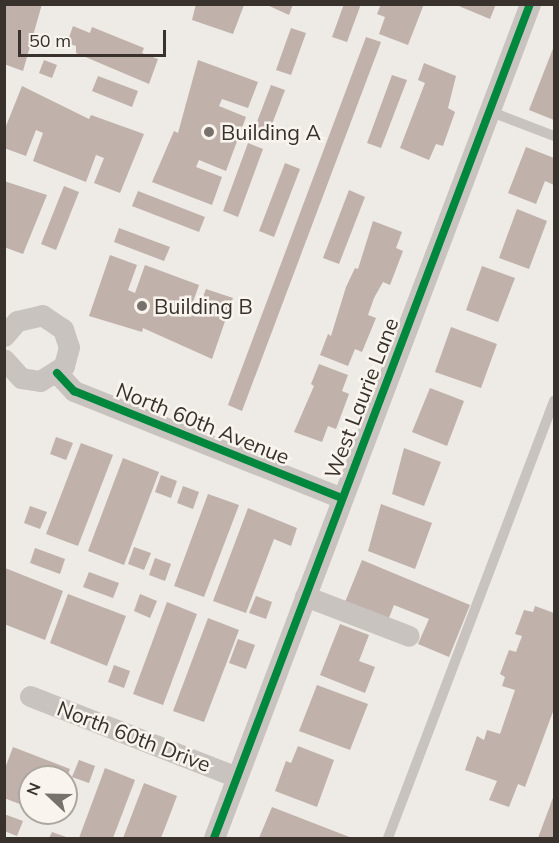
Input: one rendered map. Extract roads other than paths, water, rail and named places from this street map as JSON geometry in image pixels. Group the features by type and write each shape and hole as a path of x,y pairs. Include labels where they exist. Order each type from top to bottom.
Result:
{"street":[{"name":"West Laurie Lane","path":"214,838 530,4"},
{"path":"4,336 24,317 42,315 57,323 69,347 57,373 30,381 13,372 4,359"},
{"name":"North 60th Avenue","path":"57,373 74,391 342,498"},
{"path":"306,596 409,636"},
{"name":"North 60th Drive","path":"30,696 237,777"}],"lane":[{"path":"489,111 555,136"},
{"path":"388,838 555,400"}],"place":[{"name":"Building A","path":"209,132"},
{"name":"Building B","path":"142,306"}]}
